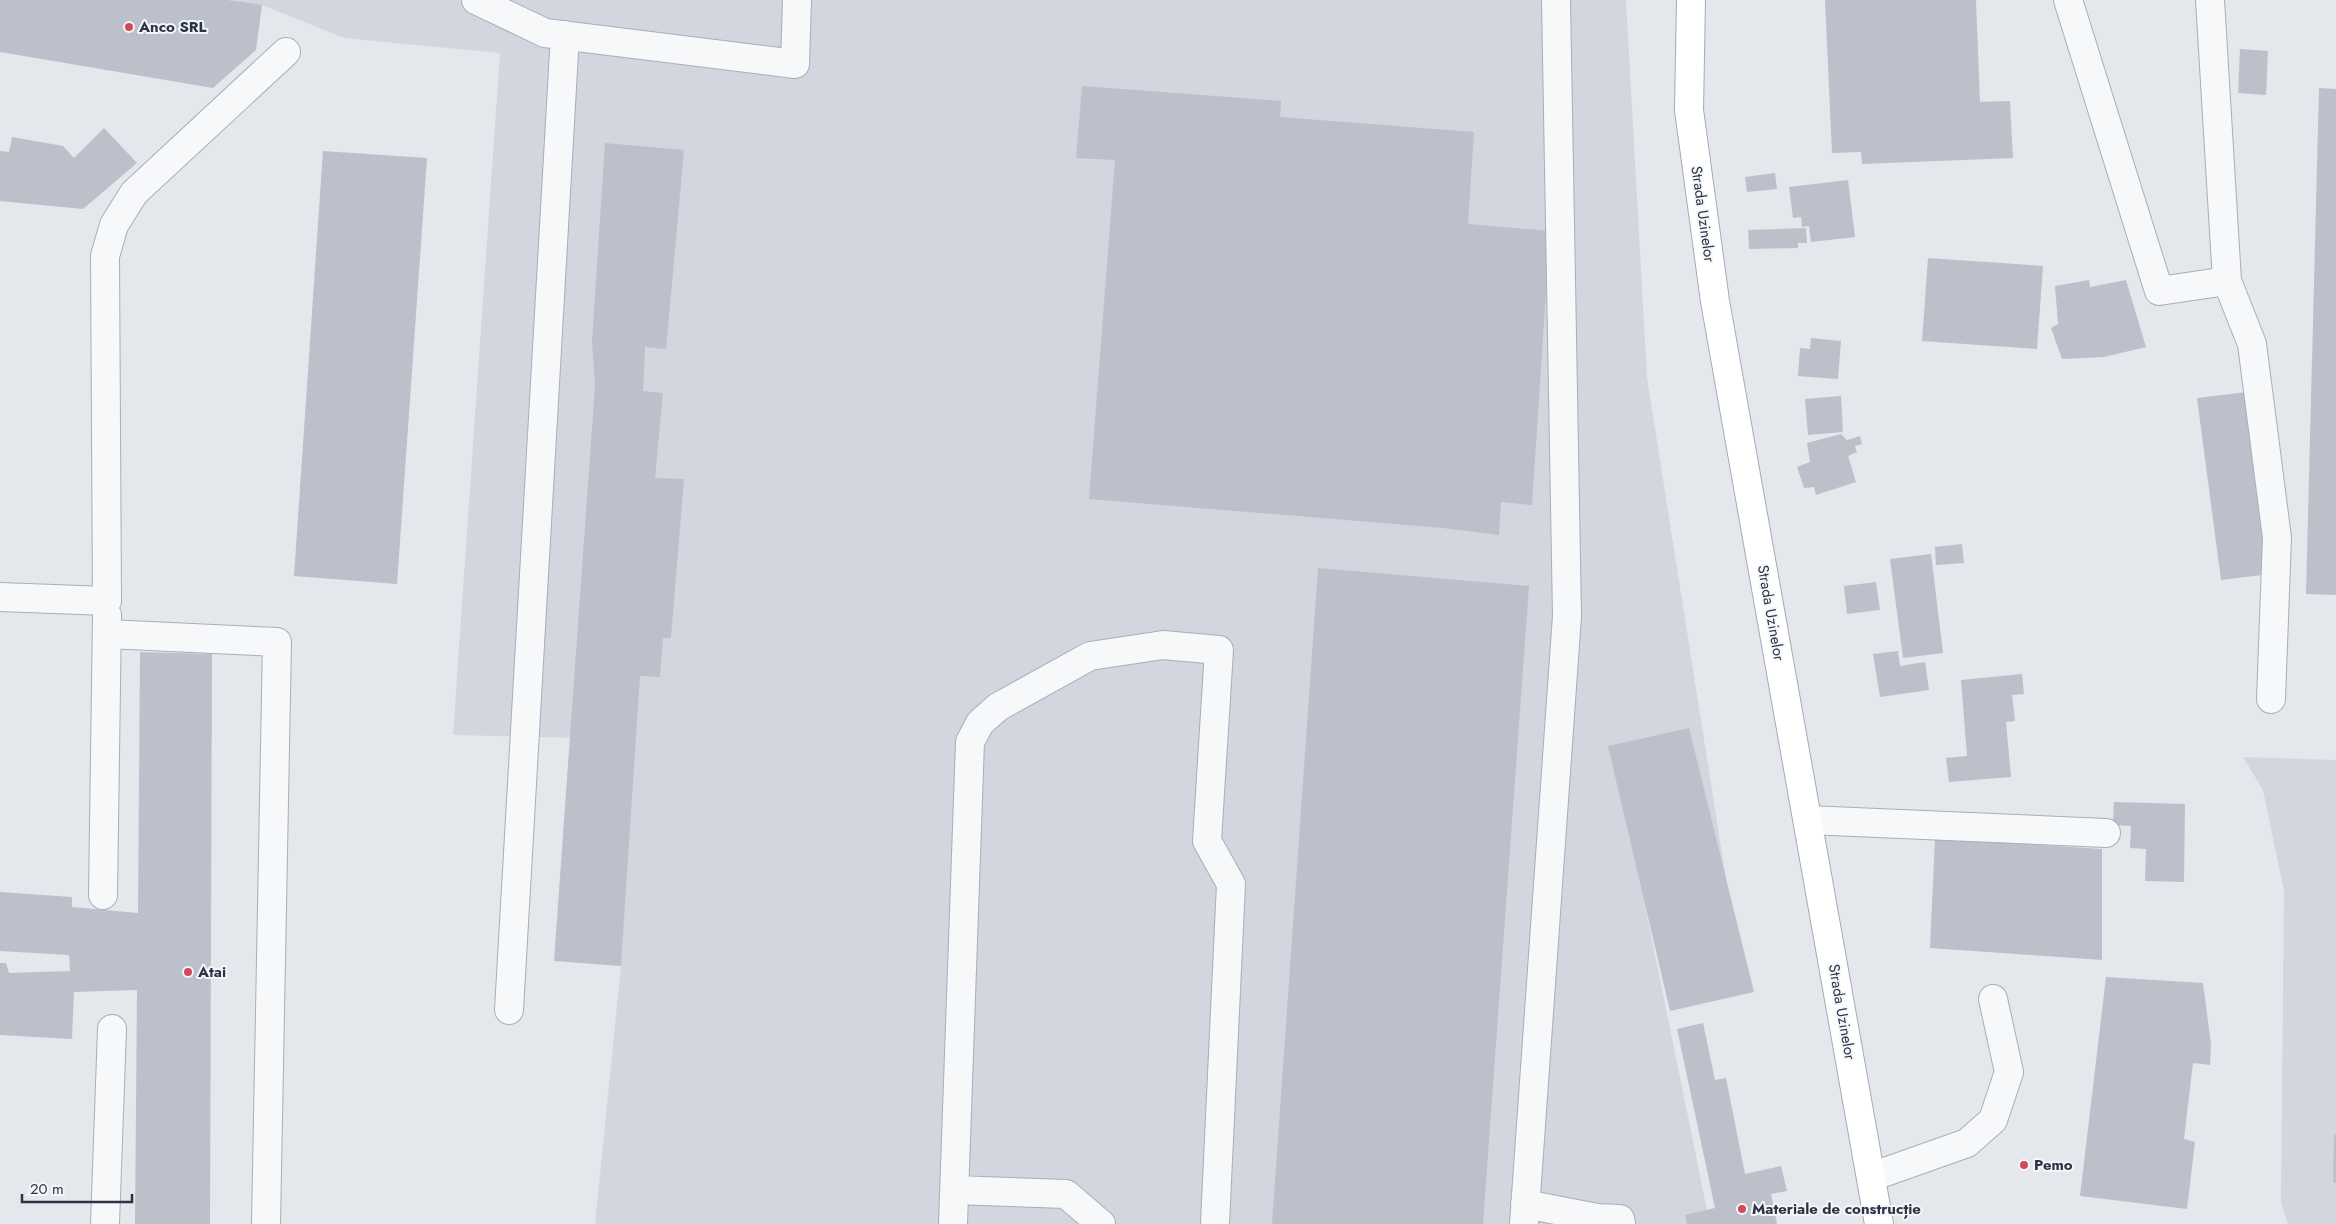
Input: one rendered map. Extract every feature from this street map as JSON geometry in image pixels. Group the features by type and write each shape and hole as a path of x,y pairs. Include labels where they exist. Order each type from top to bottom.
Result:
{"main road":[{"name":"Strada Uzinelor","path":"1691,0 1689,110 1715,301 1879,1224"}],"lane":[{"path":"476,0 545,33 795,64 797,0"},
{"path":"1556,0 1567,616 1525,1214 1605,1222"},
{"path":"2068,0 2160,291 2227,281"},
{"path":"2210,0 2227,281 2252,344 2277,538 2271,700"},
{"path":"509,1010 565,35"},
{"path":"103,895 107,634 105,256 114,225 134,193 286,52"},
{"path":"0,597 107,601"},
{"path":"107,634 277,642 266,1224"},
{"path":"953,1224 970,742 980,723 998,707 1090,656 1163,645 1219,650 1207,841 1231,884 1215,1224"},
{"path":"1808,820 2106,833"},
{"path":"1871,1177 1967,1143 1993,1120 2009,1072 1993,999"},
{"path":"105,1224 112,1029"},
{"path":"955,1190 1066,1194 1101,1224"}],"shaded area":[{"path":"228,0 1626,0 1647,378 1726,879 1644,901 1707,1210 1685,1215 1687,1224 595,1224 621,966 635,739 453,735 500,53 344,38 262,5"},
{"path":"2243,757 2336,760 2336,1224 2288,1224 2281,1202 2284,891 2263,790"}],"building":[{"name":"Anco SRL","path":"0,0 228,0 262,5 256,50 213,88 0,52"},
{"path":"1825,0 1976,0 1980,102 2010,101 2013,158 1862,164 1861,152 1832,153"},
{"path":"2240,49 2268,51 2266,95 2238,93"},
{"path":"1082,86 1281,101 1280,117 1474,132 1468,224 1550,231 1532,505 1501,502 1499,535 1443,528 1089,499 1115,160 1076,158"},
{"path":"2319,88 2336,89 2336,595 2306,594"},
{"path":"104,128 137,163 83,209 0,201 0,151 9,152 12,137 63,146 74,158"},
{"path":"605,143 684,150 666,349 645,347 643,391 663,393 655,478 684,479 671,638 663,638 660,677 640,676 621,966 554,961 595,386 592,341"},
{"path":"323,151 427,158 397,584 294,576"},
{"path":"1775,173 1777,189 1747,192 1745,177"},
{"path":"1848,180 1855,237 1811,242 1809,226 1802,227 1801,217 1793,218 1789,187"},
{"path":"1806,228 1807,243 1798,243 1798,248 1749,249 1748,230"},
{"path":"1928,258 2043,266 2037,349 1922,341"},
{"path":"2089,280 2090,287 2126,280 2146,347 2104,357 2062,359 2051,328 2058,324 2055,286"},
{"path":"1811,338 1841,341 1838,379 1798,376 1800,348 1810,349"},
{"path":"2247,392 2270,574 2221,580 2197,398"},
{"path":"1841,396 1843,432 1808,435 1805,399"},
{"path":"1841,434 1847,440 1860,436 1862,444 1855,446 1857,452 1848,456 1856,482 1816,495 1814,487 1804,488 1797,467 1810,462 1807,443"},
{"path":"1962,544 1964,563 1936,565 1935,547"},
{"path":"1931,554 1943,653 1903,658 1890,559"},
{"path":"1318,568 1529,586 1483,1224 1272,1224"},
{"path":"1876,582 1880,610 1847,614 1844,586"},
{"path":"1898,651 1900,666 1925,662 1929,690 1880,697 1873,654"},
{"path":"140,652 212,654 210,1224 135,1224 137,990 74,992 72,1039 0,1035 0,963 6,963 9,973 70,971 69,955 0,951 0,892 72,897 72,907 138,913"},
{"path":"2022,674 2024,694 2012,695 2015,721 2006,722 2011,777 1949,782 1946,758 1967,756 1961,680"},
{"path":"1689,728 1754,992 1670,1011 1608,746"},
{"path":"2114,802 2185,804 2184,882 2145,881 2146,849 2130,848 2131,826 2113,825"},
{"path":"1935,838 2102,849 2102,960 1930,948"},
{"path":"2106,977 2203,983 2211,1044 2210,1065 2193,1063 2184,1139 2195,1142 2187,1209 2080,1196"},
{"path":"1703,1023 1715,1080 1726,1078 1745,1174 1781,1166 1787,1191 1771,1194 1777,1224 1687,1224 1685,1215 1715,1208 1677,1029"},
{"path":"2334,1135 2336,1135 2336,1183 2333,1182"}],"place":[{"name":"Anco SRL","path":"129,27"},
{"name":"Atai","path":"188,972"},
{"name":"Pemo","path":"2024,1165"},
{"name":"Materiale de construcție","path":"1742,1209"}]}
